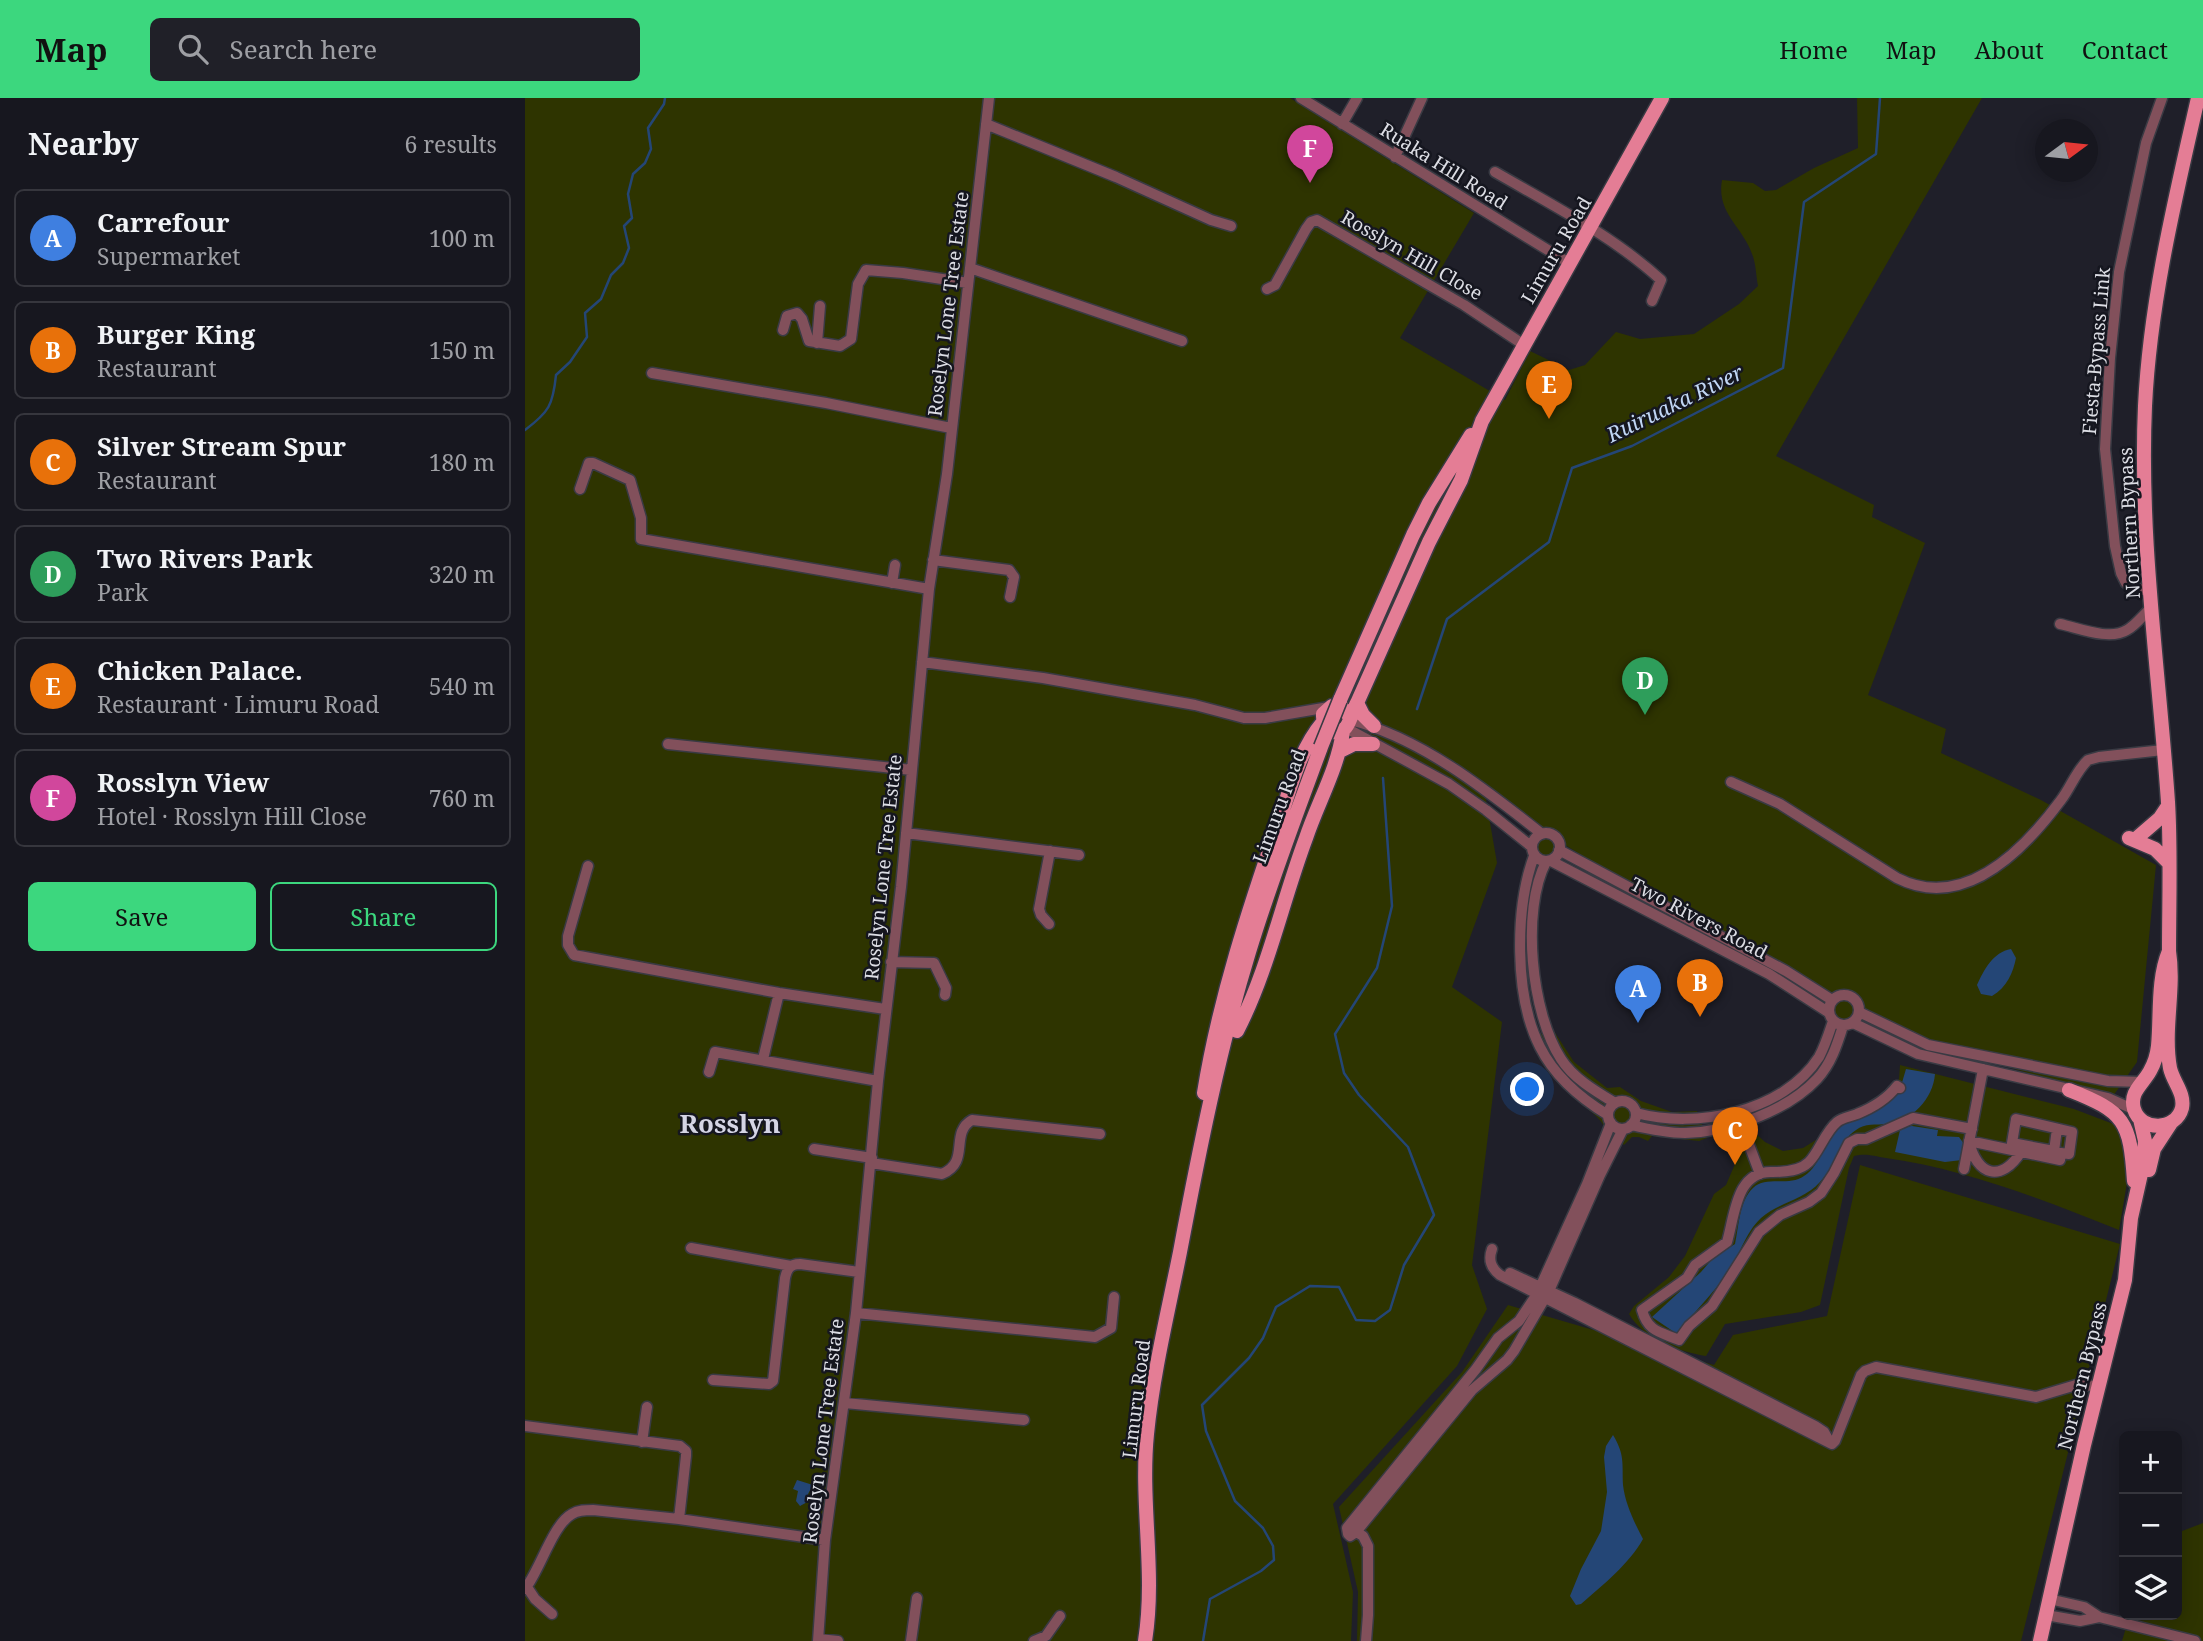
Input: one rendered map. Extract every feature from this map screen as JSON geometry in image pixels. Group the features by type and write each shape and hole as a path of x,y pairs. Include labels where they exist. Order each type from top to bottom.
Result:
{"main road":[{"name":"Limuru Road","path":"1204,1136 1237,1031 1256,956 1302,818 1405,571 1481,423 1662,98"},
{"name":"Northern Bypass","path":"2171,1123 2178,1117 2183,1101 2170,1068 2168,1040 2171,968 2168,806 2151,591 2145,473 2145,406 2149,355 2167,242 2198,98"},
{"name":"Limuru Road","path":"1145,1641 1149,1606 1147,1437 1153,1389 1220,1062 1249,951 1293,822 1345,714 1429,503 1481,423"},
{"name":"Limuru Road","path":"1189,1205 1188,1188 1212,1045 1270,848 1310,737 1323,722 1323,713 1345,714"},
{"path":"1323,722 1331,731 1345,714 1363,715 1374,726"},
{"path":"1330,749 1355,744 1378,746"},
{"path":"2168,806 2160,818 2134,837 2155,849 2169,863"},
{"name":"Northern Bypass","path":"2040,1641 2125,1280 2128,1242 2145,1141 2133,1097 2156,1056 2163,969 2169,951"},
{"path":"2144,1080 2162,1077 2175,1084"},
{"path":"2069,1090 2101,1102 2121,1119 2131,1144 2135,1196"},
{"path":"2138,1115 2151,1125 2171,1123"},
{"path":"2125,1280 2131,1266 2154,1149 2171,1123"}],"street":[{"name":"Roselyn Lone Tree Estate","path":"819,1640 825,1540 856,1313 929,589 951,428 989,98"},
{"name":"Ruaka Hill Road","path":"1301,98 1569,263"},
{"path":"1342,124 1357,98"},
{"path":"1395,157 1422,98"},
{"name":"Fiesta-Bypass Link","path":"2151,591 2133,588 2120,573 2105,438 2119,272 2143,154 2162,98"},
{"path":"986,124 1116,177 1210,220 1231,226"},
{"path":"1495,172 1591,227 1638,259 1661,281 1652,301"},
{"name":"Rosslyn Hill Close","path":"1268,289 1275,285 1306,229 1311,222 1317,220 1464,305 1524,345"},
{"path":"970,268 1182,341"},
{"path":"783,330 787,316 796,313 802,319 807,340 840,346 851,339 858,284 866,270 968,283"},
{"path":"817,343 820,306"},
{"path":"652,373 951,428"},
{"path":"580,489 589,463 630,480 641,518 641,539 929,589"},
{"path":"933,560 1009,570 1014,577 1010,597"},
{"path":"892,583 895,565"},
{"path":"2060,624 2118,634 2127,630 2152,607"},
{"path":"922,662 1043,678 1195,705 1244,718 1345,714 1378,746 1449,784 1486,810 1533,852 1549,861"},
{"path":"1374,726 1459,773 1542,834"},
{"path":"1378,746 1389,733"},
{"path":"669,744 912,769"},
{"path":"1731,782 1780,804 1897,878 1910,885 1931,890 1978,877 2007,859 2043,823 2088,760 2163,750"},
{"path":"906,833 1079,855"},
{"path":"1832,1000 1839,1020 1830,1061 1818,1078 1780,1106 1754,1119 1685,1133 1627,1127 1610,1119 1567,1085 1540,1047 1531,1021 1524,987 1519,932 1535,839 1542,834 1551,834 1558,841 1559,850 1538,877 1533,908 1534,964 1544,1024 1562,1061 1576,1076 1615,1103 1628,1102 1636,1113 1653,1118 1680,1120 1711,1118 1749,1108 1778,1094 1807,1072 1839,1020 1859,1012 1922,1043 2091,1078 2118,1082 2144,1080"},
{"name":"Two Rivers Road","path":"1559,850 1786,971 1832,1000 1848,995 1855,1000 1859,1012"},
{"path":"1049,924 1039,909 1050,851"},
{"name":"Two Rivers Road","path":"1549,861 1769,974 1839,1020 1914,1052 2114,1100 2138,1115"},
{"path":"588,866 568,936 568,945 574,955 779,993 885,1009"},
{"path":"1617,895 1622,883"},
{"path":"891,962 934,962 946,988 945,995"},
{"path":"763,1059 779,993"},
{"path":"709,1072 715,1052 878,1081"},
{"path":"1964,1169 1985,1069 1990,1058"},
{"path":"2089,1094 2091,1078"},
{"path":"1899,1088 1897,1086 1876,1105 1836,1123 1806,1164 1795,1170 1760,1174 1749,1180 1740,1193 1727,1242 1695,1265 1687,1278 1642,1310 1645,1322 1655,1331 1679,1340 1689,1326 1712,1306 1759,1232 1780,1215 1809,1202 1821,1193 1849,1143 1866,1139 1913,1118 1972,1129"},
{"path":"1615,1103 1587,1184 1543,1292 1519,1321 1490,1348 1476,1369 1347,1528 1346,1532 1350,1536 1472,1390 1514,1351 1543,1292 1619,1133 1627,1127 1636,1113"},
{"path":"1917,1110 1927,1119"},
{"path":"2016,1119 2072,1132 2069,1154 2058,1152 2012,1143 2016,1119"},
{"path":"814,1149 933,1173 947,1172 956,1164 962,1129 972,1120 1100,1135"},
{"path":"1745,1134 1760,1174"},
{"path":"1969,1141 2060,1160 2058,1152"},
{"path":"1969,1141 1976,1160 1991,1172 2004,1171 2015,1162 2021,1152"},
{"path":"691,1248 791,1266 800,1264 859,1272"},
{"path":"1543,1292 1500,1275 1493,1269 1490,1261 1492,1249 1499,1267 1543,1292 1815,1426 1824,1432 1832,1444 1861,1375 1876,1367 1963,1381 2036,1397 2076,1385 2098,1386"},
{"path":"713,1380 769,1384 773,1381 785,1278 787,1269 791,1266"},
{"path":"856,1313 1095,1337 1111,1328 1114,1297"},
{"path":"845,1402 1024,1420"},
{"path":"642,1442 647,1407"},
{"path":"525,1426 680,1446 686,1451 679,1519"},
{"path":"552,1614 526,1588 561,1524 575,1512 593,1510 679,1519 825,1540"},
{"path":"1356,1532 1363,1536 1368,1546 1366,1641"},
{"path":"911,1641 917,1598"},
{"path":"2049,1599 2084,1607 2099,1617 2195,1641"},
{"path":"2046,1615 2080,1621 2099,1617"},
{"path":"1034,1641 1046,1636 1060,1616"},
{"path":"819,1640 838,1641"}],"green space":[{"path":"525,98 1290,98 1474,213 1400,338 1505,400 1530,351 1569,370 1585,365 1616,332 1640,339 1694,334 1739,304 1758,286 1748,244 1726,211 1721,192 1722,180 1753,183 1765,191 1776,190 1814,168 1858,148 1857,98 1982,98 1776,456 1874,505 1872,517 1925,543 1868,695 1946,729 1941,753 2041,800 2156,865 2137,1062 2111,1099 1954,1050 1857,1007 1852,1021 1839,1022 1833,1017 1832,1011 1837,999 1765,964 1557,840 1554,856 1548,859 1538,858 1534,843 1539,837 1485,794 1497,863 1452,987 1502,1022 1472,1265 1487,1309 1457,1366 1333,1504 1353,1592 1351,1641 525,1641"},
{"path":"1552,1028 1574,1062 1607,1088 1620,1087 1641,1101 1672,1112 1697,1111 1707,1138 1699,1141 1652,1136 1648,1141 1632,1137 1624,1145 1616,1136 1608,1135 1601,1121 1556,1078 1532,1039"},
{"path":"1900,1065 2074,1109 2116,1125 2125,1139 2129,1171 2119,1230 1975,1178 1916,1163 1858,1155 1854,1156 1849,1168 1820,1305 1801,1312 1725,1324 1706,1356 1663,1343 1643,1331 1629,1314 1634,1306 1669,1277 1685,1256 1714,1194 1726,1185 1741,1150 1738,1136 1754,1132 1765,1142 1783,1151 1803,1148 1880,1100 1899,1079"},
{"path":"1860,1165 2120,1244 2021,1641 1357,1641 1358,1592 1339,1507 1462,1372 1508,1305 1714,1365 1733,1335 1827,1316"},
{"path":"2203,1523 2203,1641 2122,1641 2128,1621 2182,1620 2182,1531"}],"water":[{"path":"2011,949 2016,958 2005,984 1992,996 1981,994 1977,985 1986,968 1999,954"},
{"path":"1906,1069 1935,1074 1930,1092 1920,1107 1896,1122 1867,1125 1856,1130 1844,1142 1825,1176 1814,1188 1761,1218 1751,1230 1728,1272 1677,1334 1652,1317 1713,1258 1735,1244 1742,1207 1753,1188 1764,1182 1791,1181 1804,1176 1815,1165 1837,1127 1901,1086"},
{"path":"1902,1127 1938,1130 1937,1136 1959,1137 1964,1144 1962,1160 1945,1162 1895,1152 1900,1130"},
{"path":"1613,1435 1621,1454 1626,1499 1643,1539 1615,1574 1581,1604 1576,1605 1570,1596 1601,1531 1607,1492 1604,1457 1606,1446"},
{"path":"797,1480 813,1485 808,1494 809,1501 800,1506 796,1501 798,1491 793,1489"}],"waterway":[{"path":"525,430 540,418 548,407 556,375 570,362 587,337 585,313 601,299 611,275 623,263 629,248 624,226 632,218 628,194 633,174 645,163 651,149 648,128 665,98"},
{"name":"Ruiruaka River","path":"1417,709 1447,619 1549,542 1572,468 1632,446 1783,368 1804,202 1876,154 1880,98"},
{"name":"Ruiruaka River","path":"1203,1641 1210,1599 1261,1571 1274,1560 1273,1546 1263,1528 1235,1501 1206,1431 1202,1405 1249,1358 1263,1338 1276,1307 1310,1286 1339,1287 1356,1320 1375,1321 1390,1310 1404,1265 1434,1215 1408,1147 1359,1095 1344,1073 1335,1034 1377,968 1392,906 1383,778"}],"place":[{"name":"Rosslyn View","path":"1310,183"},
{"name":"Chicken Palace.","path":"1549,419"},
{"name":"Two Rivers Park","path":"1645,715"},
{"name":"Burger King","path":"1700,1017"},
{"name":"Carrefour","path":"1638,1023"},
{"name":"Silver Stream Spur","path":"1735,1165"}],"district":[{"name":"Rosslyn","path":"730,1124"}]}
